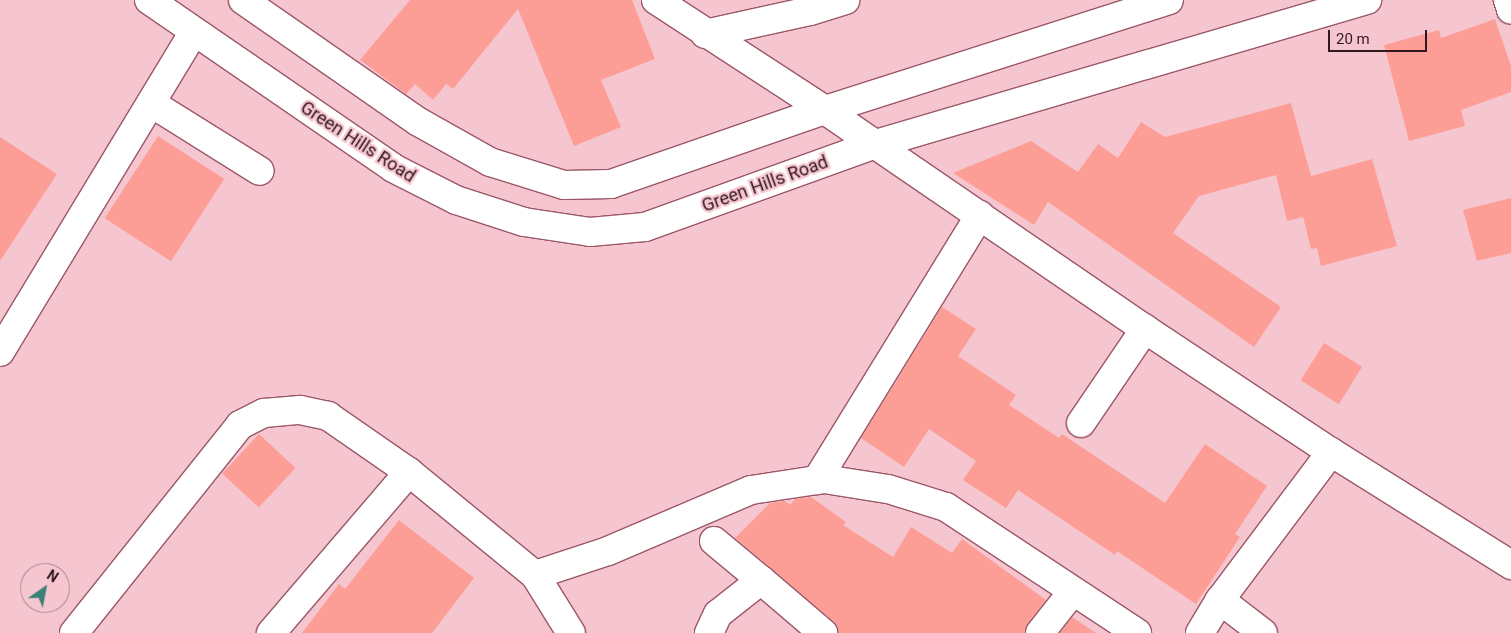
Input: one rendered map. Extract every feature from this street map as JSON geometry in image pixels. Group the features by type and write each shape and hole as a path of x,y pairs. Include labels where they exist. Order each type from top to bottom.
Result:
{"street":[{"name":"Green Hills Road","path":"149,0 393,168 456,200 524,222 590,232 645,227 876,144 1367,0"},
{"path":"243,0 418,121 490,162 564,185 611,184 825,110 1169,0"},
{"path":"656,0 705,34 876,144 1145,328 1331,452 1511,565"},
{"path":"705,34 810,11 845,0"},
{"path":"1508,0 1511,10"},
{"path":"0,352 194,32"},
{"path":"151,102 260,171"},
{"path":"817,480 980,215"},
{"path":"1081,424 1145,328"},
{"path":"74,633 240,425 264,413 300,410 328,416 410,472 534,575 571,633"},
{"path":"1200,633 1220,600 1331,452"},
{"path":"271,633 410,472"},
{"path":"534,575 608,551 703,531 751,490 817,480 888,489 946,507 1137,633"},
{"path":"703,531 823,633"},
{"path":"709,633 718,614 761,580"},
{"path":"1040,633 1073,592"},
{"path":"1220,600 1263,633"}],"building":[{"path":"410,0 632,0 655,59 601,80 621,127 574,146 518,9 453,89 446,84 433,100 415,84 406,94 360,60"},
{"path":"1495,19 1511,66 1511,92 1461,110 1465,126 1409,141 1384,45 1439,30 1441,38"},
{"path":"1291,103 1311,176 1372,159 1397,246 1321,266 1317,248 1311,249 1303,217 1287,221 1276,175 1199,196 1173,233 1281,307 1254,347 1048,202 1034,225 953,173 1031,141 1078,172 1098,144 1118,158 1141,122 1165,137"},
{"path":"158,136 224,179 171,261 105,218"},
{"path":"0,137 57,174 0,261"},
{"path":"1511,198 1511,253 1477,261 1463,210"},
{"path":"942,307 976,329 958,356 1016,395 1009,405 1059,438 1062,434 1165,503 1205,444 1267,486 1235,534 1240,537 1196,604 1117,551 1115,555 1018,490 1006,508 963,480 976,461 929,429 904,467 861,438"},
{"path":"1324,343 1362,367 1339,404 1301,380"},
{"path":"259,434 296,468 259,508 222,473"},
{"path":"811,497 846,522 843,525 893,557 911,527 952,553 962,539 1046,600 1028,623 1025,633 838,633 833,621 735,538 770,503 785,501 790,505 795,499"},
{"path":"399,520 474,578 432,633 302,633 339,584 345,589"},
{"path":"1072,617 1096,633 1060,633"}]}
